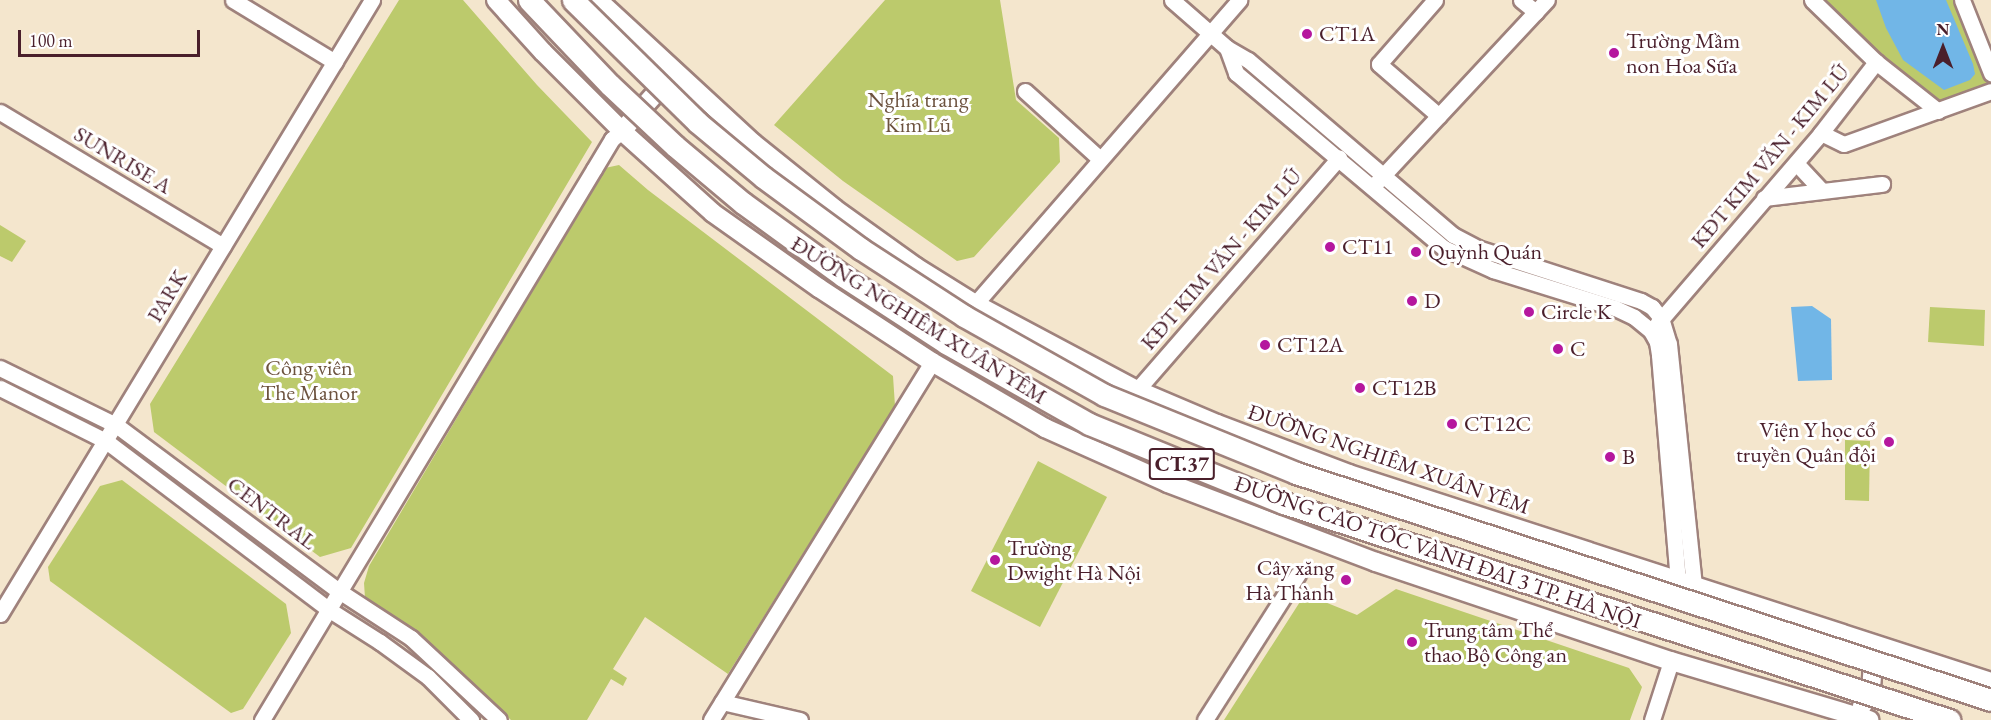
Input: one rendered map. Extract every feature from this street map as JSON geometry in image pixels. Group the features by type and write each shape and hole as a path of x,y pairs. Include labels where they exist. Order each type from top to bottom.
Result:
{"highway":[{"name":"ĐƯỜNG CAO TỐC VÀNH ĐAI 3 TP. HÀ NỘI","path":"529,0 610,85 675,146 742,203 843,276 937,337 1089,424 1284,503 1949,720"},
{"name":"ĐƯỜNG CAO TỐC VÀNH ĐAI 3 TP. HÀ NỘI","path":"573,0 689,114 763,177 861,249 964,316 1104,395 1296,473 1991,700"}],"main road":[{"name":"ĐƯỜNG NGHIÊM XUÂN YÊM","path":"496,0 543,52 622,131 713,213 819,288 932,362 1045,428 1168,483 1376,562 1671,661 1869,720"},
{"name":"ĐƯỜNG NGHIÊM XUÂN YÊM","path":"598,0 674,73 796,180 916,267 975,304 1137,390 1287,452 1870,645 1991,682"},
{"path":"622,131 674,73"},
{"path":"1851,714 1863,705 1871,688 1873,664 1870,645"}],"street":[{"path":"232,0 335,62"},
{"name":"PARK","path":"0,614 372,0"},
{"path":"1172,0 1227,48 1248,60 1377,182 1427,225 1461,240 1496,263 1615,308 1634,317 1651,331 1657,342 1670,418 1686,584"},
{"path":"975,304 1239,0"},
{"path":"1435,0 1378,64 1439,116"},
{"path":"1521,0 1536,12"},
{"path":"1377,182 1547,0"},
{"name":"KĐT KIM VĂN - KIM LŨ","path":"1651,331 1796,163 1876,62 1812,0"},
{"path":"1962,0 1991,73"},
{"path":"1227,48 1236,73 1339,158 1377,182"},
{"path":"1236,73 1248,60"},
{"path":"1876,62 1938,111"},
{"path":"1821,133 1844,144 1991,91"},
{"path":"1025,92 1100,159"},
{"name":"SUNRISE A","path":"0,112 223,246"},
{"path":"262,720 612,139 622,131"},
{"name":"KĐT KIM VĂN - KIM LŨ","path":"1137,390 1339,158"},
{"path":"1796,163 1822,191"},
{"path":"1764,198 1882,183"},
{"path":"1496,263 1641,301 1661,318 1669,344 1670,418"},
{"path":"711,720 932,362"},
{"name":"CENTRAL","path":"0,368 116,425 339,591 411,638 499,720"},
{"name":"CENTRAL","path":"0,388 106,441 328,609 380,642 428,677 471,720"},
{"path":"1205,720 1298,574"},
{"path":"1652,720 1671,661"},
{"path":"722,702 800,720"}],"green space":[{"name":"Công viên The Manor","path":"399,0 463,0 537,85 592,142 351,548 320,557 154,432 150,404"},
{"name":"Nghĩa trang Kim Lũ","path":"885,0 1000,0 1016,100 1059,138 1060,162 974,257 957,261 843,181 774,125"},
{"path":"1816,0 1957,0 1989,84 1938,104"},
{"path":"619,165 648,190 893,376 895,406 728,674 645,617 613,669 627,678 623,686 611,679 587,720 511,720 414,629 365,598 364,583 369,566 605,168"},
{"path":"0,225 26,241 12,262 0,256"},
{"path":"1930,307 1985,310 1984,346 1928,342"},
{"path":"1845,440 1870,441 1869,501 1845,500"},
{"path":"1038,461 1107,497 1040,627 971,591"},
{"path":"122,480 286,604 291,633 243,709 231,713 50,581 48,567 100,486"},
{"name":"Trung tâm Thể thao Bộ Công an","path":"1396,589 1629,668 1642,687 1630,720 1224,720 1305,594 1357,615"}],"water":[{"path":"1876,0 1946,0 1975,74 1970,80 1944,90 1903,60 1886,28"},
{"path":"1812,306 1831,319 1832,380 1798,381 1791,307"}],"place":[{"name":"CT1A","path":"1307,34"},
{"name":"Trường Mầm non Hoa Sữa","path":"1614,53"},
{"name":"CT11","path":"1330,247"},
{"name":"Quỳnh Quán","path":"1416,252"},
{"name":"D","path":"1412,301"},
{"name":"Circle K","path":"1529,312"},
{"name":"CT12A","path":"1265,345"},
{"name":"C","path":"1558,349"},
{"name":"CT12B","path":"1360,388"},
{"name":"CT12C","path":"1452,424"},
{"name":"Viện Y học cổ truyền Quân đội","path":"1889,442"},
{"name":"B","path":"1610,457"},
{"name":"Trường Dwight Hà Nội","path":"995,560"},
{"name":"Cây xăng Hà Thành","path":"1346,580"},
{"name":"Trung tâm Thể thao Bộ Công an","path":"1412,642"}]}
